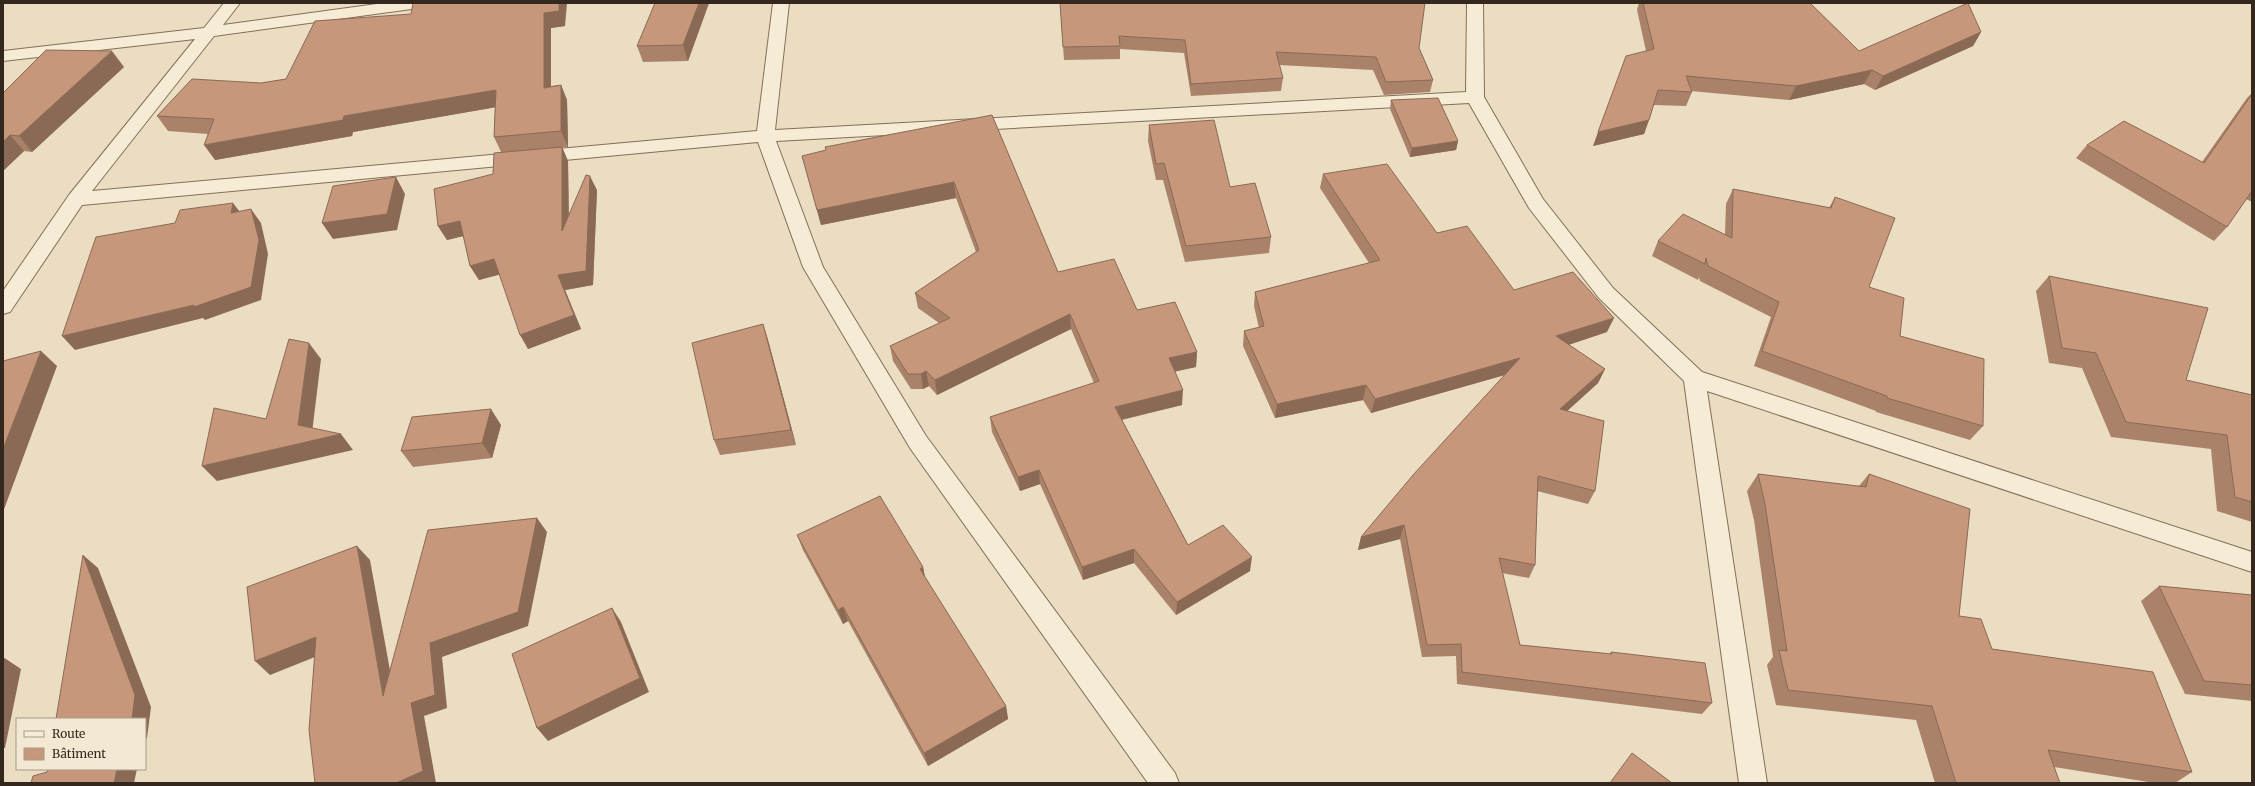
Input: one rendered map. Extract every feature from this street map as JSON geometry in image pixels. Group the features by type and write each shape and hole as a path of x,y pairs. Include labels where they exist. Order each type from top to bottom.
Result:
{"street":[{"path":"3,307 76,199 232,3"},
{"path":"3,56 208,32 420,3"},
{"path":"781,3 765,136 813,267 918,442 1165,783"},
{"path":"1474,3 1475,97 1536,203 1606,293 1694,378 2252,562"},
{"path":"76,199 765,136 1475,97"},
{"path":"1694,378 1753,783"}],"building":[{"path":"413,3 559,3 559,11 544,13 544,88 561,85 561,131 494,137 496,90 344,116 343,120 204,145 214,119 157,116 192,79 261,83 286,79 315,21 411,14"},
{"path":"655,3 699,3 683,45 637,46"},
{"path":"1060,3 1425,3 1419,48 1433,80 1386,82 1376,57 1276,52 1283,78 1191,84 1185,40 1119,36 1120,46 1063,47"},
{"path":"1643,3 1810,3 1859,51 1968,3 1981,32 1883,76 1872,70 1796,86 1686,76 1692,92 1658,90 1649,120 1598,132 1626,56 1654,49"},
{"path":"46,50 112,51 19,136 10,135 3,142 3,93"},
{"path":"2252,94 2252,191 2227,227 2087,145 2124,121 2204,163"},
{"path":"1438,98 1458,141 1412,148 1391,100"},
{"path":"992,115 1058,272 1114,259 1137,310 1175,302 1197,352 1169,358 1183,390 1115,407 1188,545 1223,525 1252,557 1177,602 1134,549 1082,567 1039,470 1018,477 990,417 1099,381 1070,314 935,380 926,371 921,374 908,374 890,346 950,318 915,293 979,250 954,182 817,210 802,156 826,150 825,147"},
{"path":"1214,120 1230,187 1255,183 1271,237 1186,246 1164,163 1156,164 1149,125"},
{"path":"562,147 562,231 586,175 590,176 586,271 558,275 574,315 520,335 494,259 470,266 460,221 438,226 434,189 493,174 494,153"},
{"path":"1387,164 1437,233 1467,226 1514,290 1573,272 1614,318 1556,336 1605,369 1560,409 1604,421 1595,491 1538,476 1535,565 1499,558 1520,645 1612,654 1611,652 1705,663 1712,703 1462,672 1461,644 1427,645 1404,525 1361,537 1413,475 1520,358 1375,399 1366,385 1277,404 1244,331 1264,326 1255,292 1380,260 1323,174"},
{"path":"396,177 387,214 322,223 333,186"},
{"path":"1733,189 1831,208 1835,197 1895,218 1869,287 1904,298 1900,336 1984,359 1983,426 1887,398 1887,396 1762,351 1779,302 1708,266 1706,258 1705,264 1658,241 1683,214 1732,238"},
{"path":"233,203 231,213 251,209 259,240 251,287 194,307 194,305 62,336 96,237 175,223 180,210"},
{"path":"2049,276 2208,308 2186,380 2252,395 2252,502 2235,497 2227,435 2126,422 2096,353 2062,348"},
{"path":"763,324 791,430 714,440 692,343"},
{"path":"289,339 309,343 298,425 341,434 202,466 214,408 266,419"},
{"path":"41,351 3,449 3,361"},
{"path":"491,409 482,443 401,451 412,417"},
{"path":"1758,474 1866,487 1869,474 1970,509 1959,616 1981,619 1992,649 2153,672 2192,772 2048,750 2060,783 1956,783 1932,706 1788,690 1779,650 1787,651 1765,504"},
{"path":"880,496 923,567 920,569 1006,706 924,753 843,607 838,610 797,535"},
{"path":"537,518 518,612 430,643 435,695 411,703 423,771 396,783 315,783 309,730 316,637 255,661 247,587 357,546 383,696 428,530"},
{"path":"83,555 135,695 132,718 56,718"},
{"path":"2159,586 2252,595 2252,685 2204,681"},
{"path":"612,608 640,678 537,728 512,654"},
{"path":"1632,753 1672,783 1610,783"},
{"path":"48,770 117,770 114,783 31,783 33,776 47,772"}]}
